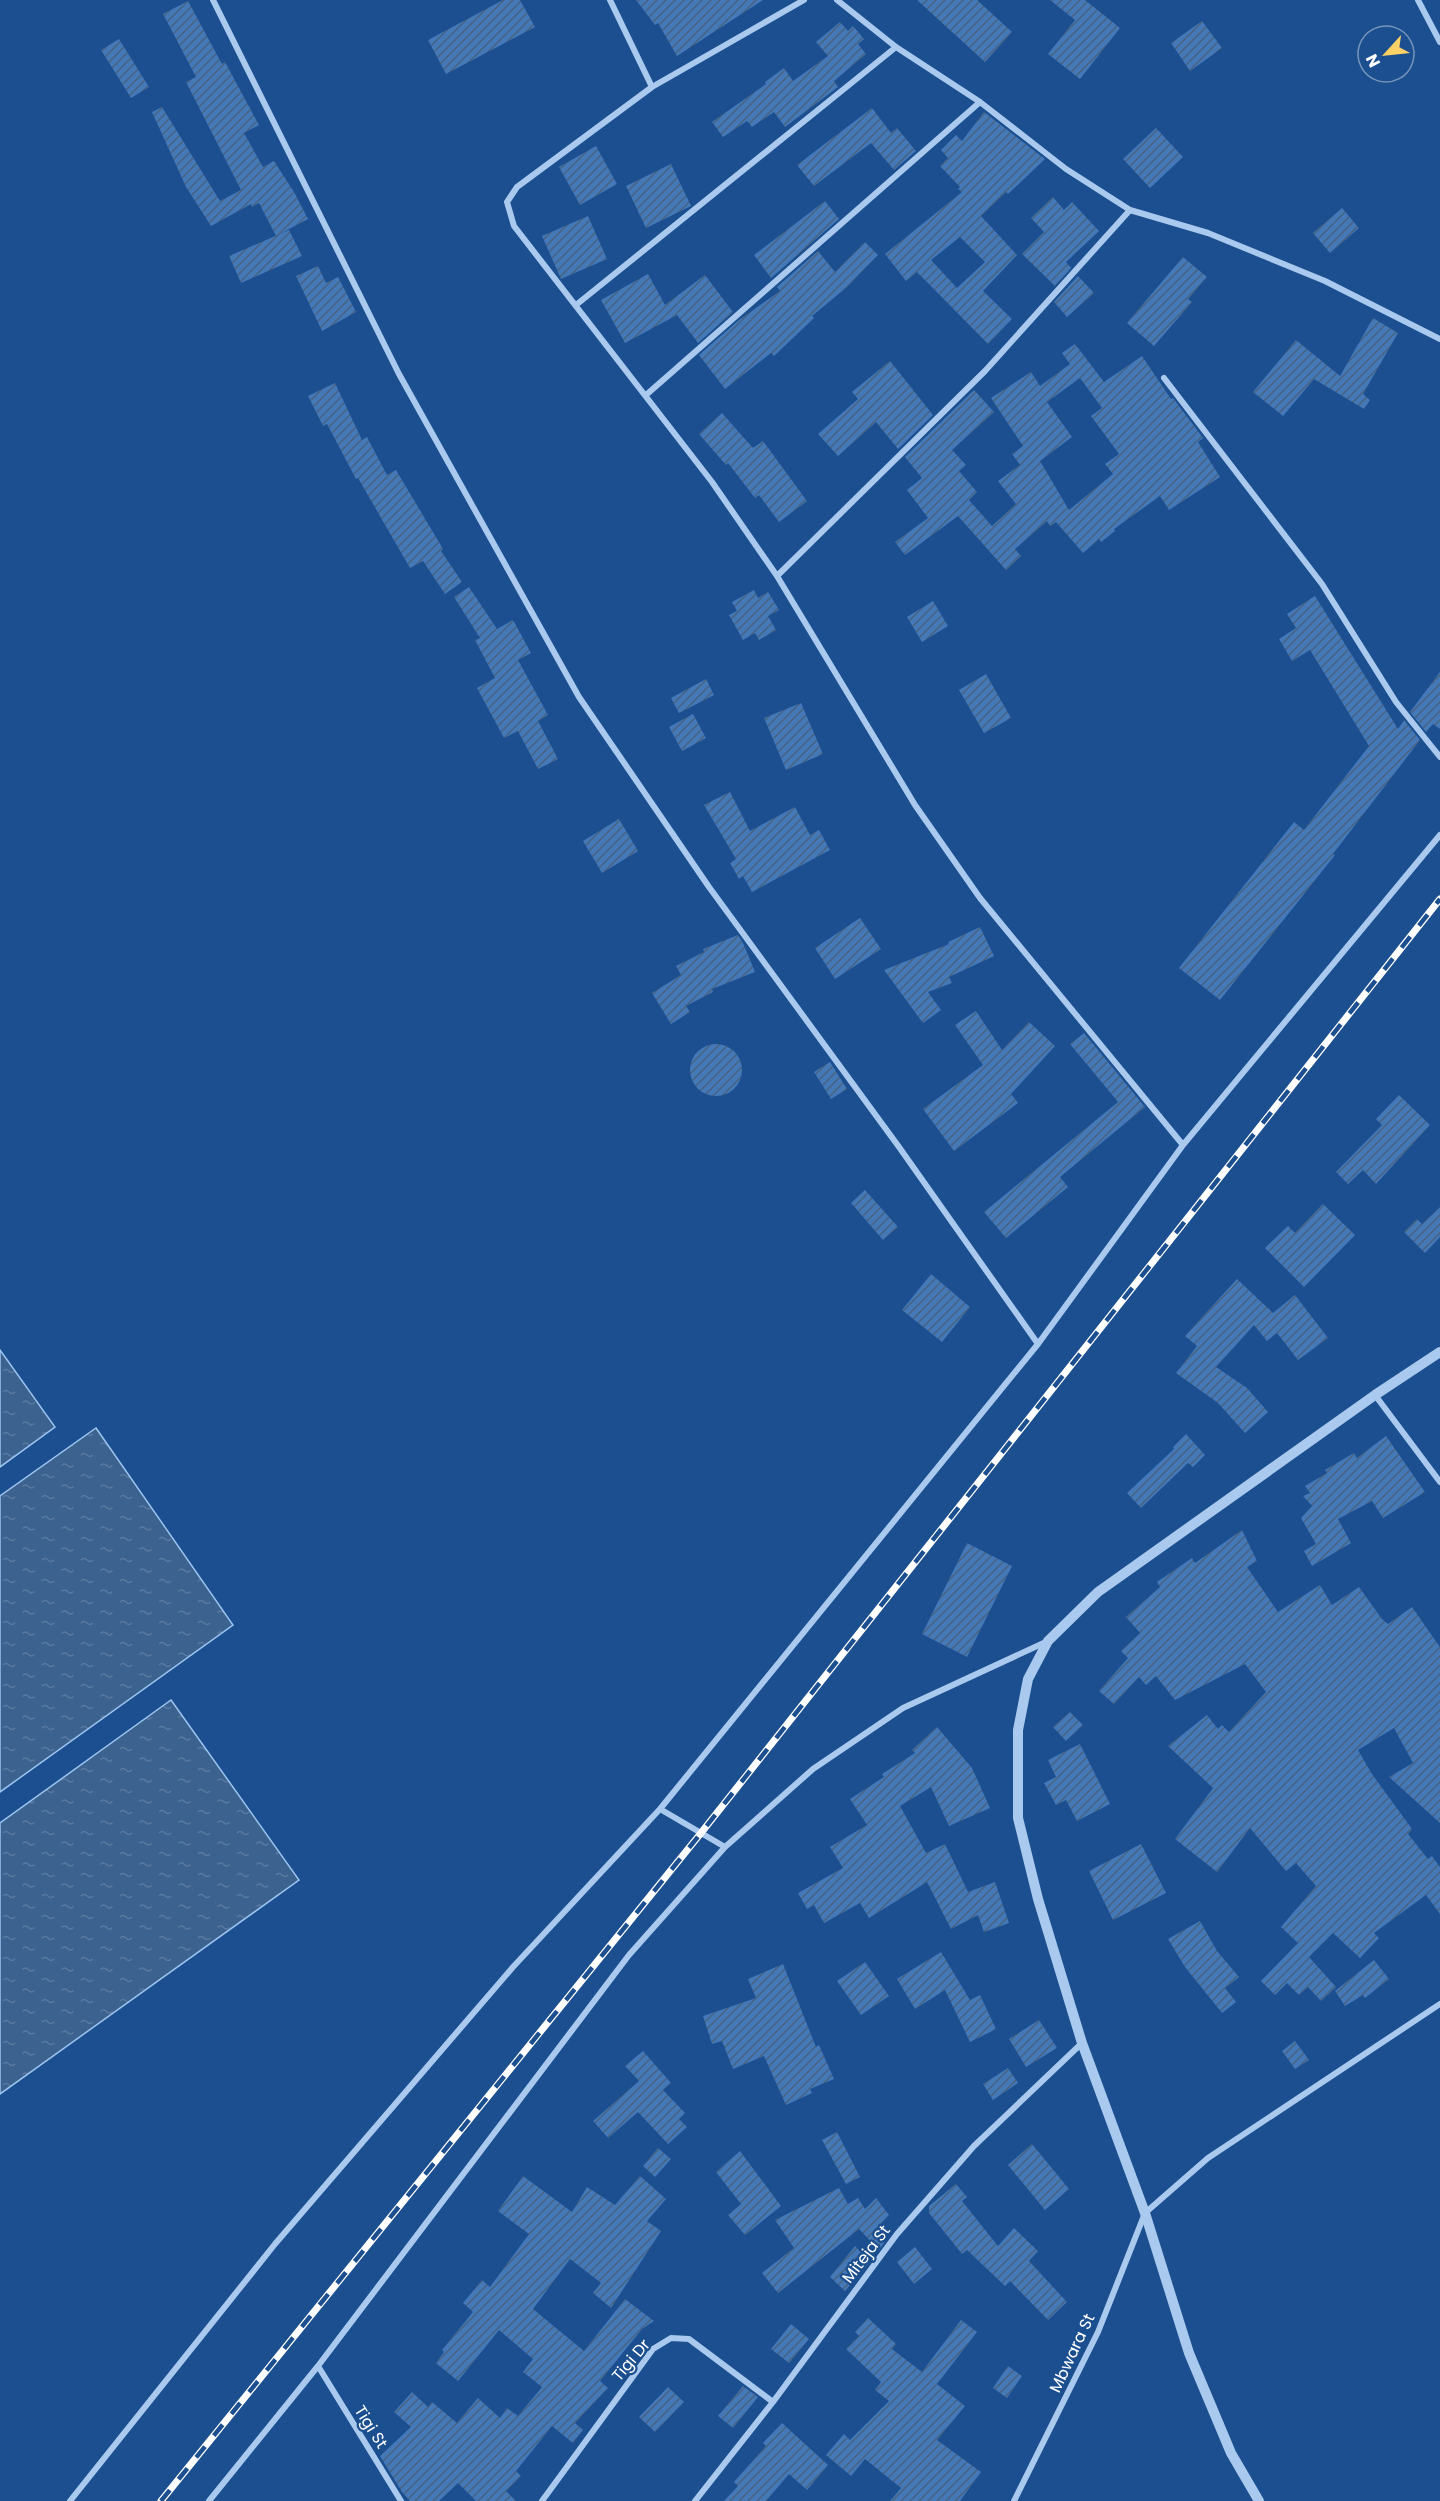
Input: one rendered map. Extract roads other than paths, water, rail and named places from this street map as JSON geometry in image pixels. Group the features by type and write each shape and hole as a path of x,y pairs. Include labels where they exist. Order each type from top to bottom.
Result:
{"street":[{"path":"213,0 399,374 579,697 709,887 899,1147 1038,1344"},
{"path":"610,0 652,87"},
{"path":"804,0 652,87 517,187 507,202 514,226 712,482 777,576 915,805 974,888 1183,1145"},
{"path":"837,0 896,46 980,102 1066,169 1130,210 1208,233 1325,281 1440,339"},
{"path":"1418,0 1440,42"},
{"path":"576,305 896,46"},
{"path":"646,395 980,102"},
{"path":"777,576 985,371 1130,210"},
{"path":"1164,378 1322,584 1396,702 1440,757"},
{"path":"70,2501 298,2217 513,1966 660,1809 1038,1344 1183,1145 1440,834"},
{"path":"1259,2501 1231,2453 1189,2353 1145,2212 1082,2043 1038,1899 1018,1818 1018,1730 1028,1679 1048,1641 1098,1592 1375,1395 1440,1352"},
{"path":"1375,1395 1440,1482"},
{"path":"209,2501 318,2366 629,1955 725,1847 813,1769 903,1708 1048,1641"},
{"path":"660,1809 725,1847"},
{"path":"1145,2212 1208,2158 1440,2004"},
{"name":"Miteja St","path":"695,2501 773,2402 897,2234 974,2146 1082,2043"},
{"name":"Mbwara St","path":"1014,2501 1098,2332 1145,2212"},
{"name":"Tigi Dr","path":"542,2501 653,2349 671,2338 688,2339 773,2402"},
{"name":"Tigi St","path":"318,2366 401,2501"}],"water":[{"path":"0,1350 55,1427 0,1467"},
{"path":"96,1428 233,1625 0,1792 0,1496"},
{"path":"171,1700 299,1880 0,2094 0,1823"}],"railway":[{"path":"161,2501 701,1833 1440,899"}]}
